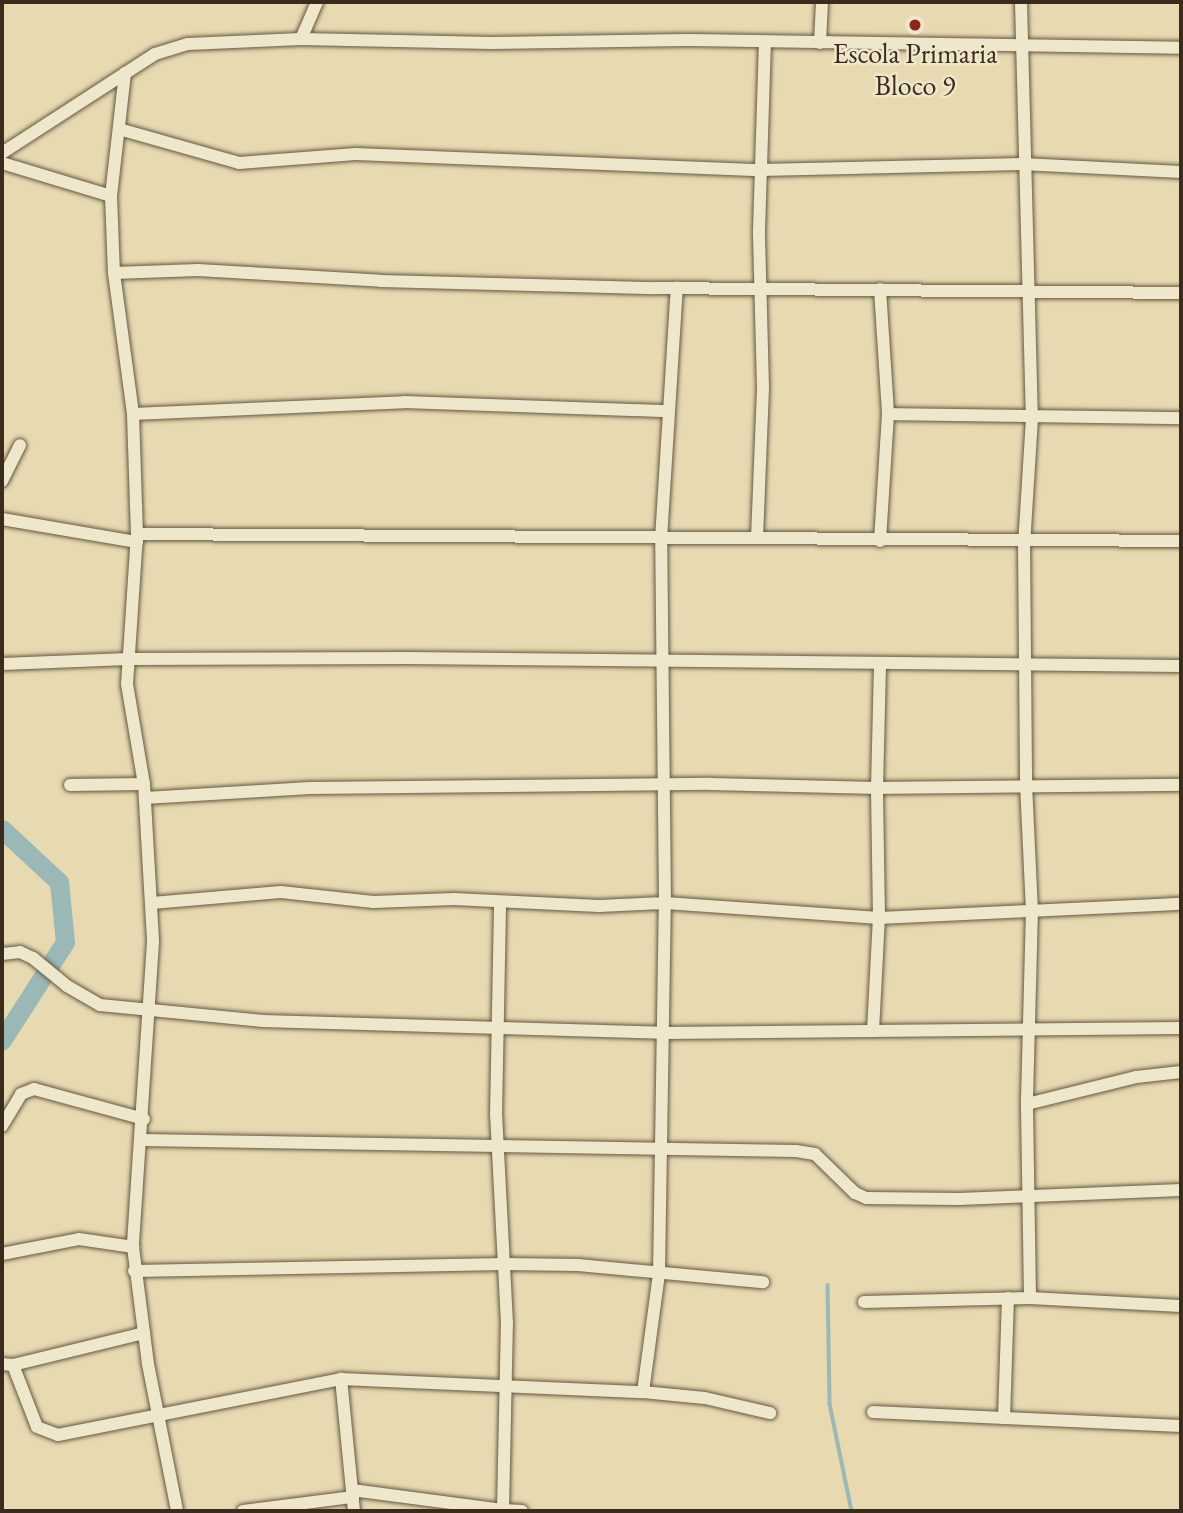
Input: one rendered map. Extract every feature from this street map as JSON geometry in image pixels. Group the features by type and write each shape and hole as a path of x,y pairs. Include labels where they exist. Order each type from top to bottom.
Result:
{"street":[{"path":"301,39 317,2"},
{"path":"820,43 822,2"},
{"path":"1021,2 1022,164 1031,418 1024,544 1026,784 1032,909 1027,1104 1030,1298"},
{"path":"2,153 155,54 188,44 301,39 1181,48"},
{"path":"757,538 763,286 760,170 765,42"},
{"path":"125,73 111,196 114,273 132,414 137,538 127,684 144,784 152,903 144,1119 133,1247 144,1333 177,1511"},
{"path":"119,129 239,163 356,154 760,170 1022,164 1181,173"},
{"path":"2,163 111,196"},
{"path":"114,273 198,270 381,281 677,288 763,286 1181,293"},
{"path":"643,1392 659,1274 663,1152 662,1033 666,903 661,540 667,411 677,288"},
{"path":"880,289 888,414 880,541"},
{"path":"132,414 404,402 667,411"},
{"path":"888,414 1181,418"},
{"path":"2,481 20,444"},
{"path":"2,519 137,538 506,534 661,540 757,538 1024,544 1181,541"},
{"path":"2,664 128,659 663,660 880,666 1024,661 1181,666"},
{"path":"873,1031 879,918 877,788 880,666"},
{"path":"69,785 144,784"},
{"path":"145,799 310,788 1181,785"},
{"path":"152,903 281,892 373,902 454,899 599,906 666,903 879,918 1181,904"},
{"path":"500,903 498,1145 507,1386 503,1510"},
{"path":"2,954 20,952 33,958 51,974 100,1005 263,1021 662,1033 873,1031 960,1027 1028,1031 1181,1028"},
{"path":"1027,1104 1136,1077 1181,1072"},
{"path":"2,1126 21,1094 34,1088 144,1119"},
{"path":"142,1140 498,1145 663,1152 815,1154 860,1197 1028,1196 1181,1190"},
{"path":"2,1254 79,1239 133,1247"},
{"path":"134,1271 504,1264 763,1282"},
{"path":"1004,1418 1008,1298"},
{"path":"864,1302 1030,1298 1181,1306"},
{"path":"144,1333 7,1364 37,1427 48,1434 341,1379 643,1392 705,1398 770,1413"},
{"path":"341,1379 354,1511"},
{"path":"873,1412 1181,1426"},
{"path":"243,1511 352,1494 522,1511"}],"waterway":[{"path":"2,829 59,882 65,942 2,1040"},
{"path":"828,1285 830,1404 852,1511"}],"place":[{"name":"Escola Primaria Bloco 9","path":"915,25"}]}
